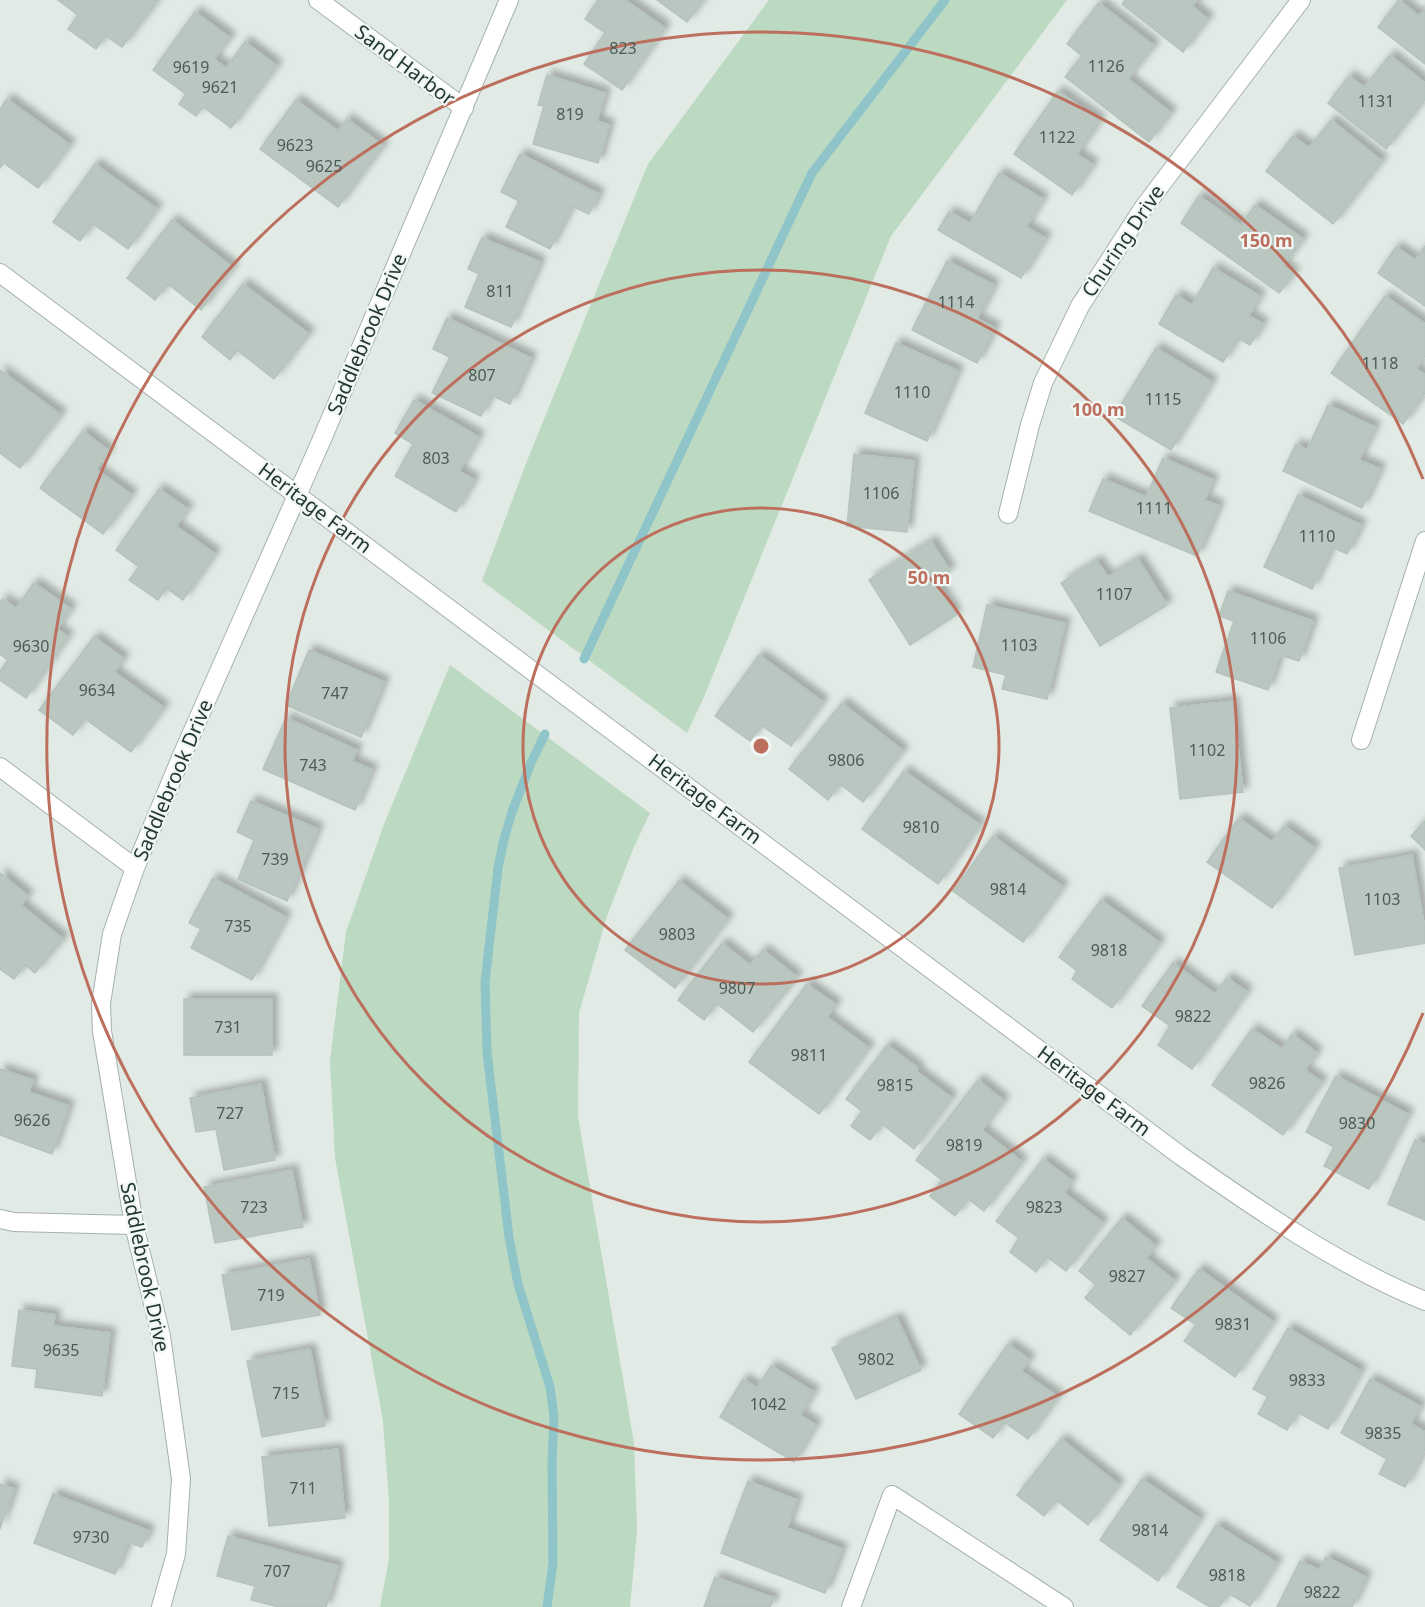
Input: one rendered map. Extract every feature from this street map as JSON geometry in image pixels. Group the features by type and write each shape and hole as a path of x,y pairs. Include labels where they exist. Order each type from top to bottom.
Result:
{"street":[{"name":"Sand Harbor","path":"318,0 464,108"},
{"name":"Saddlebrook Drive","path":"161,1607 176,1554 181,1479 161,1336 134,1225 102,1031 101,1003 112,934 135,868 183,753 298,495 509,0"},
{"name":"Churing Drive","path":"1008,514 1043,382 1080,306 1144,207 1301,0"},
{"name":"Heritage Farm","path":"0,273 1181,1156 1291,1229 1356,1267 1425,1301"},
{"path":"1361,740 1425,541"},
{"path":"0,767 135,868"},
{"path":"0,1219 14,1222 134,1225"},
{"path":"851,1607 891,1495 1064,1607"}],"green space":[{"path":"769,0 1067,0 891,236 704,697 687,733 482,581 527,461 648,164"},
{"path":"450,665 650,813 633,849 607,916 579,1013 578,1117 634,1443 637,1531 630,1607 380,1607 389,1559 389,1502 383,1421 335,1158 330,1061 346,932 384,824"}],"building":[{"path":"58,0 158,0 122,47 106,36 96,49 68,29 78,15"},
{"path":"598,0 625,0 665,28 622,90 584,64 605,33 585,19"},
{"path":"657,0 703,0 687,22"},
{"path":"1125,0 1197,0 1192,6 1208,19 1183,52 1122,4"},
{"path":"1399,0 1419,16 1425,9 1425,64 1378,27"},
{"path":"1099,3 1154,46 1128,79 1171,113 1149,142 1065,77 1082,56 1067,44"},
{"path":"195,12 230,38 214,59 226,68 245,42 277,66 231,128 203,107 196,116 179,104 186,94 153,70"},
{"path":"1390,55 1425,83 1425,99 1386,149 1328,103 1349,76 1364,87"},
{"path":"547,75 605,93 597,121 609,125 598,163 533,144 544,106 538,105"},
{"path":"1058,91 1100,121 1077,154 1093,165 1072,195 1014,154"},
{"path":"7,99 70,145 38,188 4,163 0,168 0,109"},
{"path":"296,100 338,131 347,119 383,146 338,207 260,149"},
{"path":"1331,120 1382,161 1333,224 1266,171 1293,136 1309,148"},
{"path":"520,154 599,194 589,214 572,206 550,249 506,227 519,201 501,192"},
{"path":"95,164 157,209 128,249 93,224 80,241 53,222"},
{"path":"999,173 1043,199 1026,227 1046,238 1021,278 938,230 949,212 970,223"},
{"path":"1199,196 1241,225 1255,205 1303,239 1283,266 1294,273 1279,293 1181,223"},
{"path":"172,220 233,268 201,310 168,284 155,300 127,278"},
{"path":"482,238 540,262 511,327 465,307 479,274 468,269"},
{"path":"1425,246 1425,306 1378,273 1396,247 1415,260"},
{"path":"947,261 994,285 977,319 995,328 977,363 912,330"},
{"path":"1213,268 1260,296 1249,316 1263,324 1250,345 1238,338 1223,362 1159,324 1176,295 1192,305"},
{"path":"243,284 309,334 274,379 237,350 230,360 202,337"},
{"path":"1385,296 1425,324 1425,356 1416,369 1425,375 1425,393 1403,424 1331,373"},
{"path":"447,318 531,358 510,404 491,395 481,416 432,393 450,357 433,349"},
{"path":"896,343 958,371 927,441 865,413"},
{"path":"1156,348 1212,382 1171,450 1114,416"},
{"path":"0,370 61,415 20,468 0,453"},
{"path":"414,400 479,437 459,471 474,480 456,512 395,476 413,444 395,433"},
{"path":"1328,405 1375,427 1359,460 1380,469 1362,508 1283,471 1296,444 1307,450"},
{"path":"83,431 109,451 96,469 132,495 103,534 40,488"},
{"path":"854,454 914,461 907,532 847,526"},
{"path":"1163,458 1213,480 1205,500 1219,506 1197,556 1089,511 1103,479 1146,497"},
{"path":"159,489 188,509 176,526 215,554 183,600 166,588 158,600 129,580 139,567 116,550"},
{"path":"1298,495 1361,525 1347,554 1332,547 1312,589 1264,567"},
{"path":"931,541 950,571 935,581 956,615 910,645 869,580"},
{"path":"1138,559 1167,605 1100,646 1061,583 1097,561 1108,577"},
{"path":"34,583 71,609 57,629 68,637 26,698 0,680 0,671 8,660 0,654 0,602 2,599 16,608"},
{"path":"1228,591 1313,621 1299,661 1280,655 1268,690 1216,672 1234,621 1219,616"},
{"path":"987,605 1065,623 1047,699 1002,689 1006,675 973,667"},
{"path":"94,637 124,659 114,672 164,708 131,752 85,719 73,735 39,710"},
{"path":"309,650 384,682 361,737 286,705"},
{"path":"759,655 823,702 791,746 761,725 750,741 715,716"},
{"path":"1233,701 1243,792 1180,799 1170,708"},
{"path":"842,703 903,751 863,802 840,784 828,800 789,769"},
{"path":"286,718 357,750 352,761 372,770 355,810 263,769"},
{"path":"904,771 980,825 938,884 862,829"},
{"path":"251,801 318,829 287,901 238,879 254,840 237,832"},
{"path":"1239,818 1272,842 1284,826 1315,848 1272,908 1207,862"},
{"path":"1425,821 1425,850 1411,836"},
{"path":"993,836 1063,887 1023,942 953,891"},
{"path":"1412,855 1425,930 1425,943 1355,955 1339,868"},
{"path":"0,873 28,896 21,905 63,939 35,973 25,965 14,979 0,969"},
{"path":"213,878 286,917 252,980 191,948 201,929 189,923"},
{"path":"679,881 728,919 675,988 625,950"},
{"path":"1101,900 1160,943 1112,1008 1072,979 1077,971 1059,957"},
{"path":"722,943 750,965 763,950 797,977 753,1032 716,1003 704,1020 678,1000"},
{"path":"1173,963 1215,994 1227,978 1247,992 1192,1069 1158,1045 1170,1026 1142,1006"},
{"path":"807,984 836,1005 827,1017 869,1048 819,1114 749,1062"},
{"path":"184,999 272,999 272,1055 184,1055"},
{"path":"1252,1029 1282,1049 1292,1034 1317,1053 1305,1070 1322,1082 1283,1135 1212,1085"},
{"path":"887,1045 918,1068 916,1071 952,1098 914,1149 882,1124 870,1140 851,1126 862,1111 846,1099"},
{"path":"0,1069 33,1080 29,1092 69,1106 52,1154 0,1135"},
{"path":"1336,1076 1408,1114 1369,1189 1324,1166 1334,1147 1306,1132"},
{"path":"978,1080 1004,1101 982,1130 1022,1162 984,1211 968,1199 955,1216 930,1196 942,1180 916,1160"},
{"path":"261,1084 275,1160 224,1170 216,1129 196,1132 190,1098"},
{"path":"1415,1140 1425,1144 1425,1220 1388,1204"},
{"path":"1043,1159 1072,1181 1064,1193 1103,1223 1066,1271 1047,1257 1036,1272 1010,1252 1019,1238 996,1221"},
{"path":"292,1170 303,1227 215,1243 204,1187"},
{"path":"1122,1218 1156,1246 1146,1258 1175,1281 1130,1335 1085,1298 1096,1285 1079,1271"},
{"path":"309,1259 320,1315 232,1330 222,1275"},
{"path":"1199,1269 1273,1322 1235,1377 1184,1341 1196,1325 1171,1308"},
{"path":"19,1310 55,1315 53,1326 110,1333 102,1396 35,1387 37,1369 12,1366"},
{"path":"897,1318 921,1370 856,1399 832,1348"},
{"path":"1288,1328 1361,1371 1328,1429 1297,1412 1287,1430 1258,1414 1268,1397 1253,1389"},
{"path":"1008,1344 1030,1360 1021,1371 1058,1397 1028,1439 1004,1422 993,1438 959,1414"},
{"path":"310,1349 325,1426 262,1437 247,1361"},
{"path":"771,1366 814,1392 800,1415 816,1425 794,1462 720,1417 743,1379 757,1388"},
{"path":"1370,1379 1420,1406 1411,1424 1425,1432 1425,1449 1405,1487 1379,1474 1387,1459 1341,1433"},
{"path":"1061,1439 1119,1485 1088,1525 1056,1500 1044,1516 1017,1495"},
{"path":"338,1449 345,1518 269,1526 262,1457"},
{"path":"1142,1479 1200,1519 1158,1581 1100,1540"},
{"path":"748,1481 797,1500 787,1528 842,1549 825,1593 721,1553"},
{"path":"0,1484 14,1489 0,1529"},
{"path":"53,1494 149,1531 142,1547 128,1542 115,1574 34,1543"},
{"path":"1216,1525 1277,1563 1250,1606 1228,1593 1219,1607 1210,1607 1177,1587"},
{"path":"228,1536 338,1566 326,1607 279,1607 251,1600 255,1586 217,1576"},
{"path":"1326,1557 1366,1577 1352,1607 1277,1607 1300,1561 1319,1570"},
{"path":"715,1577 774,1598 770,1607 704,1607"}],"waterway":[{"path":"584,659 812,173 945,0"},
{"path":"545,734 531,763 504,839 498,868 485,982 487,1052 509,1237 518,1284 550,1387 554,1416 553,1563 547,1607"}]}
